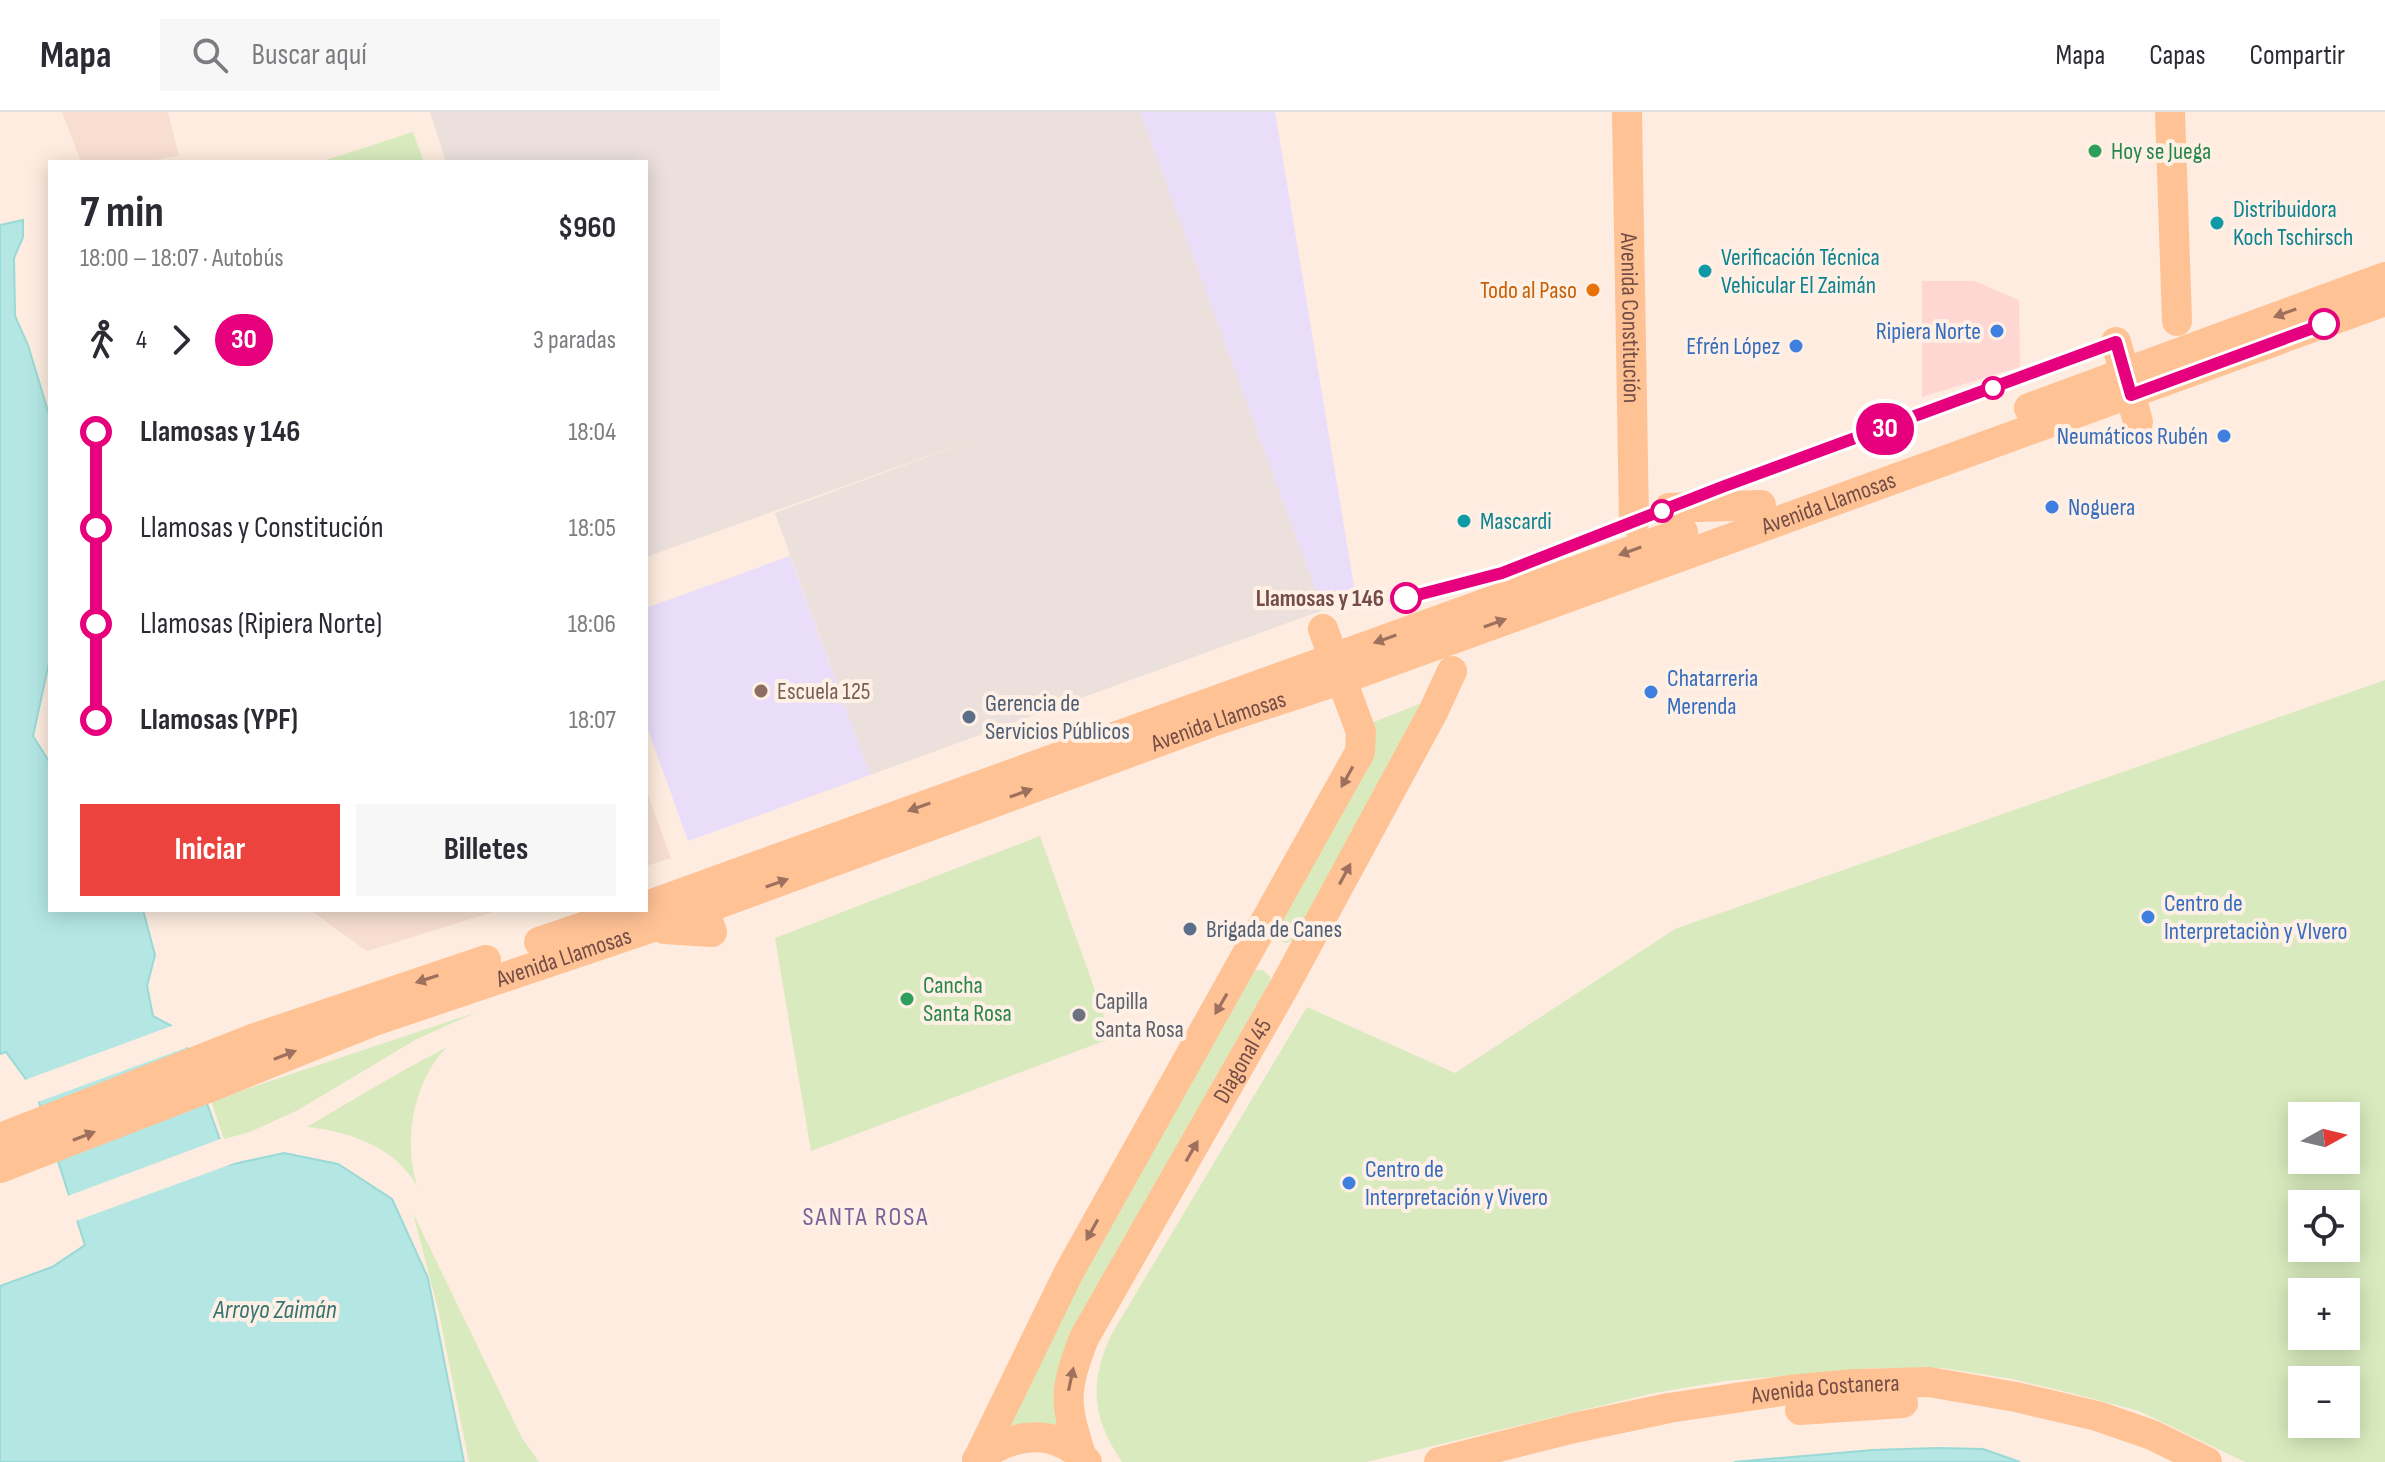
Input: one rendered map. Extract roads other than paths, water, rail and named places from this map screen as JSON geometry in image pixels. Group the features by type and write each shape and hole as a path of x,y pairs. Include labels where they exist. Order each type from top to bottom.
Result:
{"main road":[{"name":"Avenida Constitución","path":"1627,112 1634,522"},
{"path":"2170,112 2177,321"},
{"name":"Avenida Llamosas","path":"1343,680 1761,505 2131,396 2385,277"},
{"name":"Avenida Llamosas","path":"3,1152 208,1073 269,1033 643,915 700,901 1215,721 1343,680 2131,396 2385,301"},
{"path":"2116,342 2131,396"},
{"path":"1669,508 1761,505"},
{"name":"Diagonal 45","path":"976,1461 1063,1283 1360,752 1361,732 1323,629"},
{"name":"Diagonal 45","path":"1084,1459 1067,1399 1070,1375 1084,1338 1283,989 1433,712 1452,671"},
{"path":"643,915 700,901"},
{"name":"Avenida Costanera","path":"1439,1462 1669,1408 1789,1390 1929,1382 2016,1397 2097,1416 2152,1435 2207,1462"},
{"name":"Avenida Costanera","path":"1507,1462 1573,1445 1688,1423 1792,1410 1926,1402 2016,1415 2100,1438 2166,1462"},
{"path":"976,1461 995,1446 1016,1438 1039,1437 1061,1443 1084,1459"}],"water":[{"name":"Arroyo Zaimán","path":"23,220 23,237 14,258 15,316 28,345 48,411 48,667 33,736 48,760 48,912 144,912 155,955 147,986 153,1016 181,1031 229,1165 284,1153 338,1164 392,1199 428,1278 464,1462 0,1462 0,1286 52,1267 85,1245 36,1093 6,1052 0,1054 0,225"},
{"path":"1983,1449 2020,1462 1734,1462 1873,1450"}],"place":[{"name":"Hoy se Juega","path":"2095,151"},
{"name":"Distribuidora Koch Tschirsch","path":"2217,223"},
{"name":"Verificación Técnica Vehicular El Zaimán","path":"1705,271"},
{"name":"Todo al Paso","path":"1593,290"},
{"name":"Ripiera Norte","path":"1997,331"},
{"name":"Efrén López","path":"1796,346"},
{"name":"Neumáticos Rubén","path":"2224,436"},
{"name":"Noguera","path":"2052,507"},
{"name":"Mascardi","path":"1464,521"},
{"name":"Llamosas y 146","path":"1406,598"},
{"name":"Escuela 125","path":"761,691"},
{"name":"Chatarreria Merenda","path":"1651,692"},
{"name":"Gerencia de Servicios Públicos","path":"969,717"},
{"name":"Centro de Interpretaciòn y VIvero","path":"2148,917"},
{"name":"Brigada de Canes","path":"1190,929"},
{"name":"Cancha Santa Rosa","path":"907,999"},
{"name":"Capilla Santa Rosa","path":"1079,1015"},
{"name":"Centro de Interpretación y Vivero","path":"1349,1183"}],"district":[{"name":"SANTA ROSA","path":"866,1217"}]}
